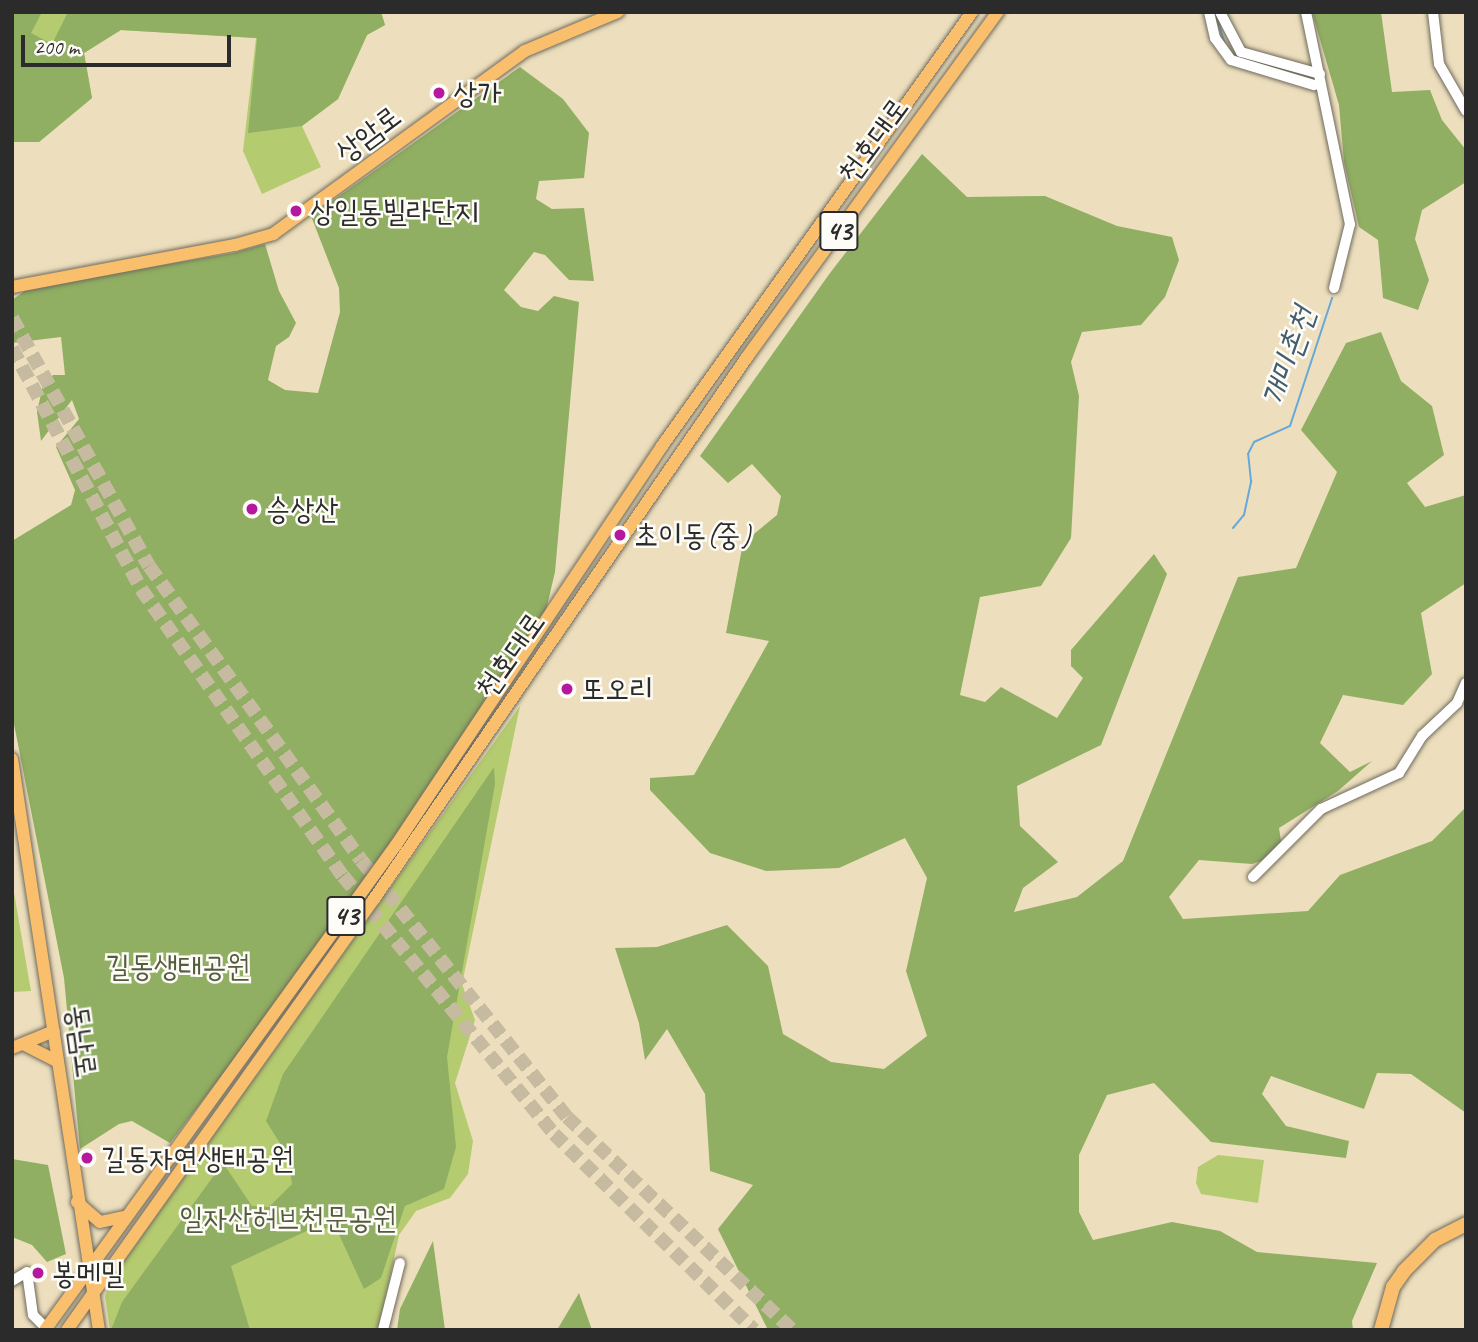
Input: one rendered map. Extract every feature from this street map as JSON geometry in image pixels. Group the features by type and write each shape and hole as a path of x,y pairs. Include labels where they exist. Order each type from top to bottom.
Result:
{"highway":[{"path":"1381,1330 1393,1287 1404,1271 1435,1240 1466,1226"},
{"path":"1390,1330 1398,1299 1413,1271 1436,1246 1466,1226"}],"main road":[{"name":"상암로","path":"12,287 235,245 272,234 525,51 618,12"},
{"name":"천호대로","path":"66,1330 374,900 747,357 999,12"},
{"name":"천호대로","path":"46,1329 124,1217 396,845 663,446 969,14"},
{"name":"동남로","path":"12,759 54,1031 76,1202 99,1330"},
{"path":"18,1046 54,1031"},
{"path":"18,1046 58,1062"},
{"path":"76,1202 100,1222 124,1217"}],"street":[{"path":"1209,12 1215,38 1231,60 1314,85"},
{"path":"1220,12 1241,52 1320,74"},
{"path":"1306,12 1350,224 1334,288"},
{"path":"1433,12 1439,64 1466,111"},
{"path":"969,14 987,29"},
{"path":"1253,877 1327,805 1399,773 1422,736 1457,703 1466,682"},
{"path":"383,1330 400,1263"},
{"path":"12,1281 27,1272 33,1315 46,1329"}],"green space":[{"path":"13,12 381,12 385,25 367,35 338,99 302,126 321,167 262,194 243,151 256,38 120,30 84,53 92,98 39,142 12,142"},
{"path":"13,12 42,12 31,33 52,44 68,12 381,12 385,25 367,35 338,99 302,126 248,133 257,38 121,30 84,53 92,98 39,142 12,142"},
{"path":"1312,12 1381,12 1392,92 1430,90 1442,120 1466,150 1466,182 1422,210 1415,239 1429,280 1418,310 1383,298 1378,240 1359,227 1344,162 1339,105"},
{"name":"길동생태공원","path":"520,67 563,99 589,133 584,178 539,181 536,199 552,209 584,208 594,281 569,280 545,255 534,252 504,290 521,307 538,311 554,296 579,302 555,572 539,640 364,890 170,1143 132,1121 119,1124 80,1149 64,978 12,714 12,541 71,505 75,490 56,447 79,419 72,400 41,441 37,412 43,385 53,375 65,375 61,337 12,343 12,300 29,288 233,253 265,244 279,291 296,323 289,337 276,346 268,380 285,390 318,393 340,312 339,288 311,216"},
{"path":"922,154 967,197 1045,196 1117,226 1172,237 1179,260 1165,297 1141,325 1082,332 1071,362 1079,396 1071,538 1041,586 980,597 960,695 985,702 1001,687 1057,718 1083,678 1071,666 1071,650 1154,554 1167,574 1101,745 1017,786 1020,826 1058,862 1023,888 1014,912 1077,897 1123,861 1238,577 1296,568 1337,472 1301,430 1346,343 1381,332 1401,381 1432,406 1444,455 1407,483 1425,507 1466,495 1466,583 1421,613 1432,674 1403,705 1343,695 1320,743 1350,772 1372,761 1338,791 1279,828 1283,854 1252,864 1199,860 1169,897 1183,919 1308,911 1340,875 1432,841 1466,807 1466,1113 1411,1074 1377,1073 1364,1109 1271,1076 1262,1094 1286,1126 1349,1141 1346,1158 1211,1142 1154,1083 1107,1095 1079,1155 1079,1212 1093,1240 1172,1222 1220,1231 1257,1252 1377,1263 1352,1321 1353,1330 768,1330 718,1229 753,1185 710,1171 705,1094 667,1029 645,1060 639,1023 615,948 657,947 727,925 768,966 783,1034 831,1062 884,1069 927,1036 906,971 927,878 905,838 839,868 766,871 710,853 650,790 650,778 694,775 769,641 726,633 743,543 777,515 781,496 752,464 728,483 700,456 830,273"},
{"name":"일자산허브천문공원","path":"520,706 462,984 475,1020 455,1083 473,1141 468,1174 450,1198 416,1211 399,1235 379,1330 110,1330 105,1296 112,1278"},
{"name":"일자산허브천문공원","path":"494,767 495,784 447,1057 456,1147 444,1189 405,1206 381,1278 364,1289 336,1228 311,1229 231,1266 250,1330 111,1330 122,1302 223,1163 252,1206 269,1207 292,1184 288,1156 266,1121 283,1074"},
{"path":"12,881 31,991 12,992"},
{"path":"1218,1155 1264,1160 1258,1203 1201,1194 1196,1183 1198,1167"},
{"path":"12,1159 48,1165 66,1254 47,1262 32,1245 12,1237"},
{"path":"433,1241 445,1330 397,1330 400,1309"},
{"path":"579,1293 592,1330 557,1330"}],"waterway":[{"name":"개미촌천","path":"1215,12 1225,44"},
{"name":"개미촌천","path":"1233,528 1244,515 1251,481 1248,454 1254,442 1290,426 1332,298"}],"tunnel":[{"path":"12,318 149,566 361,860 567,1117 792,1330"},
{"path":"12,348 141,589 343,876 554,1134 754,1330"}],"place":[{"name":"상가","path":"439,93"},
{"name":"상일동빌라단지","path":"296,211"},
{"name":"승상산","path":"252,509"},
{"name":"초이동(중)","path":"620,535"},
{"name":"또오리","path":"567,689"},
{"name":"길동자연생태공원","path":"87,1158"},
{"name":"봉메밀","path":"38,1273"}]}
